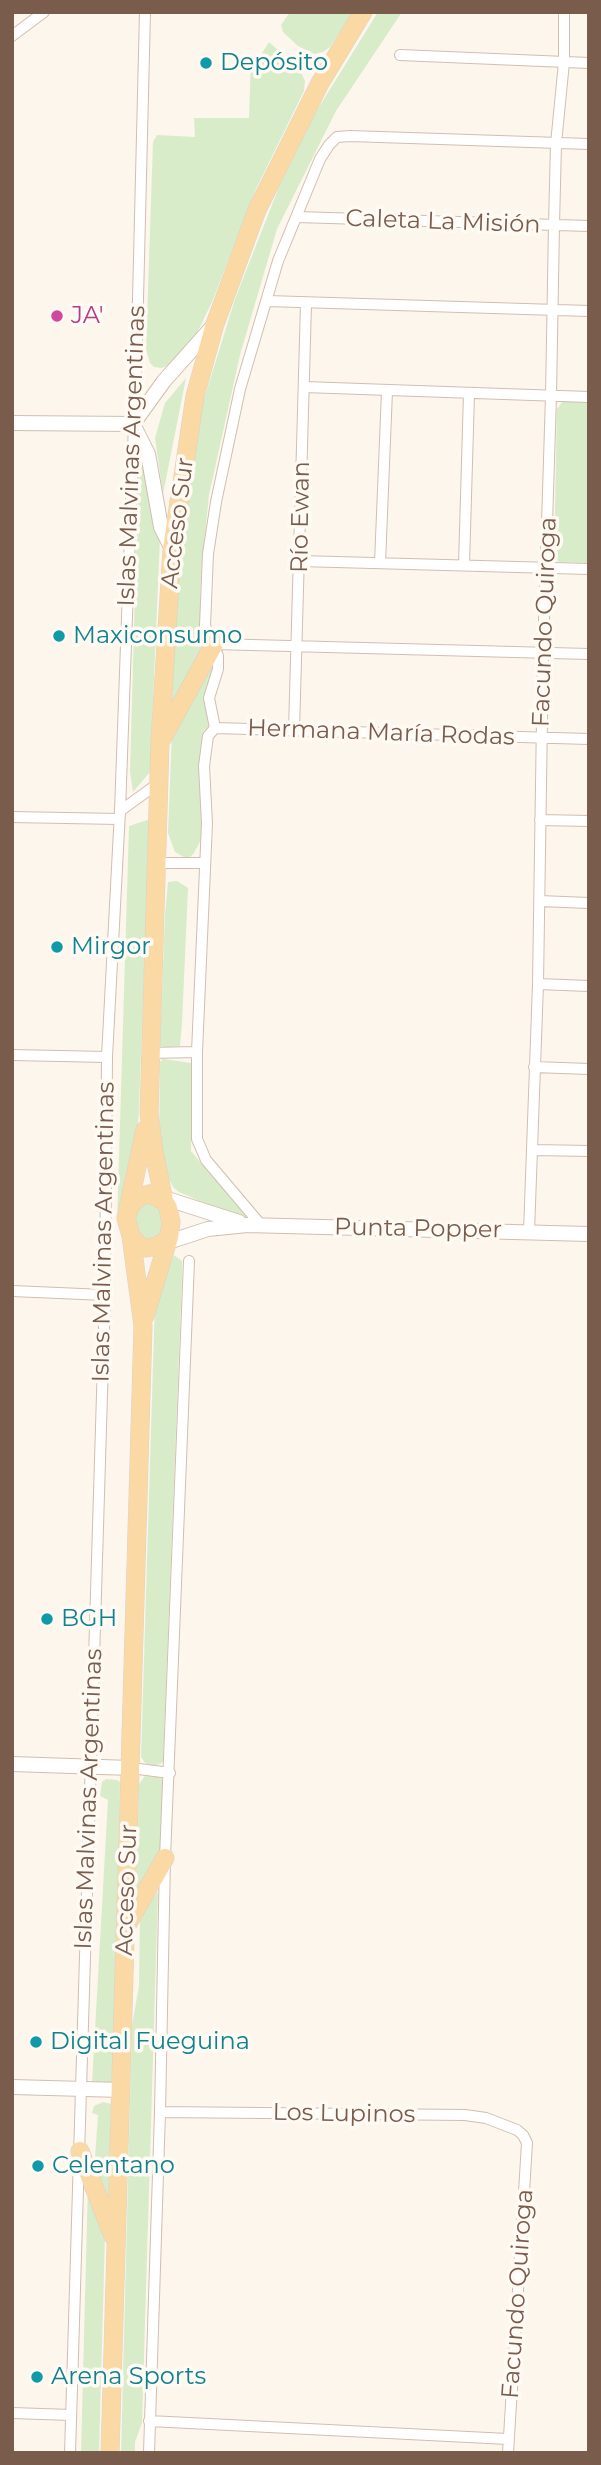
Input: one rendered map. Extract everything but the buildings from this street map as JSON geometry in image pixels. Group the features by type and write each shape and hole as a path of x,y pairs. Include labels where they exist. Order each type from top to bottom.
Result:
{"main road":[{"name":"Acceso Sur","path":"160,1198 149,1113 149,1053 160,742 172,549 195,396 215,324 239,256 276,168 320,83 363,12"},
{"path":"160,742 214,644"},
{"name":"Acceso Sur","path":"128,1211 149,1113"},
{"path":"139,1198 160,1198 170,1215 164,1242 146,1248 131,1236 127,1226 128,1211 139,1198"},
{"name":"Acceso Sur","path":"110,2453 143,1326 131,1236"},
{"name":"Acceso Sur","path":"143,1326 164,1242"},
{"path":"125,1928 166,1858"},
{"path":"80,2151 117,2245"}],"street":[{"path":"12,36 44,12"},
{"name":"Islas Malvinas Argentinas","path":"70,2453 105,1295 107,1057 120,815 137,340 145,12"},
{"name":"Facundo Quiroga","path":"529,1232 538,984 542,652 547,567 556,144 564,62 564,12"},
{"path":"400,55 589,63"},
{"path":"254,1225 200,1150 197,1139 197,1052 203,863 207,823 205,746 208,736 215,729 209,704 218,669 218,656 205,626 208,554 240,389 278,261 320,159 337,137 589,144"},
{"name":"Caleta La Misión","path":"297,217 589,226"},
{"path":"267,301 589,311"},
{"name":"Río Ewan","path":"295,731 306,304"},
{"path":"133,424 164,381 215,324"},
{"path":"304,387 589,397"},
{"path":"380,563 387,391"},
{"path":"464,565 469,394"},
{"path":"12,423 133,424"},
{"path":"133,424 148,454 162,527 172,549"},
{"path":"300,561 589,569"},
{"path":"214,644 589,653"},
{"name":"Hermana María Rodas","path":"215,729 589,739"},
{"path":"12,817 120,815 160,782"},
{"path":"540,820 589,821"},
{"path":"157,863 203,863"},
{"path":"539,901 589,903"},
{"path":"538,984 589,986"},
{"path":"149,1053 197,1052"},
{"path":"12,1055 107,1057"},
{"path":"534,1068 589,1069"},
{"path":"533,1150 589,1151"},
{"name":"Punta Popper","path":"160,1198 254,1225"},
{"name":"Punta Popper","path":"164,1242 208,1229 254,1225 589,1234"},
{"path":"151,1293 181,1245 208,1229"},
{"path":"149,2453 166,1858 190,1261"},
{"path":"12,1291 105,1295"},
{"path":"12,1764 131,1768 170,1773"},
{"path":"12,2087 122,2090"},
{"name":"Los Lupinos","path":"160,2112 465,2115 486,2118 523,2135"},
{"name":"Facundo Quiroga","path":"508,2453 527,2143 523,2135"},
{"path":"12,2413 71,2415"},
{"path":"149,2421 508,2439"}],"green space":[{"path":"290,12 353,12 330,47 314,54 298,46 283,32 281,25"},
{"path":"378,12 402,12 336,111 277,229 240,355 209,495 200,608 207,643 172,714 173,614 200,412 235,299 279,187 314,115"},
{"path":"269,42 300,70 305,81 304,91 256,189 212,302 195,337 171,364 162,368 154,367 146,349 153,142 157,135 195,137 194,118 249,118 251,59 259,58"},
{"path":"186,378 163,494 155,438 165,403"},
{"path":"563,401 589,402 589,563 559,562 554,558 557,409"},
{"path":"139,447 160,538 150,772 133,792 130,772"},
{"path":"215,657 208,727 203,731 202,838 189,858 175,852 168,833 172,730"},
{"path":"150,819 137,1157 117,1223 129,826"},
{"path":"177,881 188,888 182,1024 180,1046 167,1047 160,1046 165,915 168,882"},
{"path":"163,1059 192,1063 191,1151 248,1219 234,1216 179,1192 166,1175 159,1150 160,1062"},
{"path":"149,1201 156,1204 165,1221 160,1237 143,1241 134,1229 136,1211 141,1204"},
{"path":"174,1255 182,1261 182,1277 163,1762 152,1765 145,1763 141,1757 155,1300"},
{"path":"145,1776 160,1777 164,1781 161,1858 136,1897 139,1784"},
{"path":"106,1779 120,1782 113,2084 92,2083 108,1800 100,1796 102,1782"},
{"path":"158,1892 142,2423 135,2442 135,2453 121,2453 132,2025 139,1986 140,1911"},
{"path":"103,2102 111,2104 108,2210 90,2159 95,2157 98,2115 92,2113 94,2106"},
{"path":"88,2183 105,2235 99,2453 81,2453"}],"place":[{"name":"Depósito","path":"206,63"},
{"name":"JA'","path":"57,316"},
{"name":"Maxiconsumo","path":"59,636"},
{"name":"Mirgor","path":"57,947"},
{"name":"BGH","path":"47,1619"},
{"name":"Digital Fueguina","path":"36,2042"},
{"name":"Celentano","path":"38,2166"},
{"name":"Arena Sports","path":"37,2377"}]}
